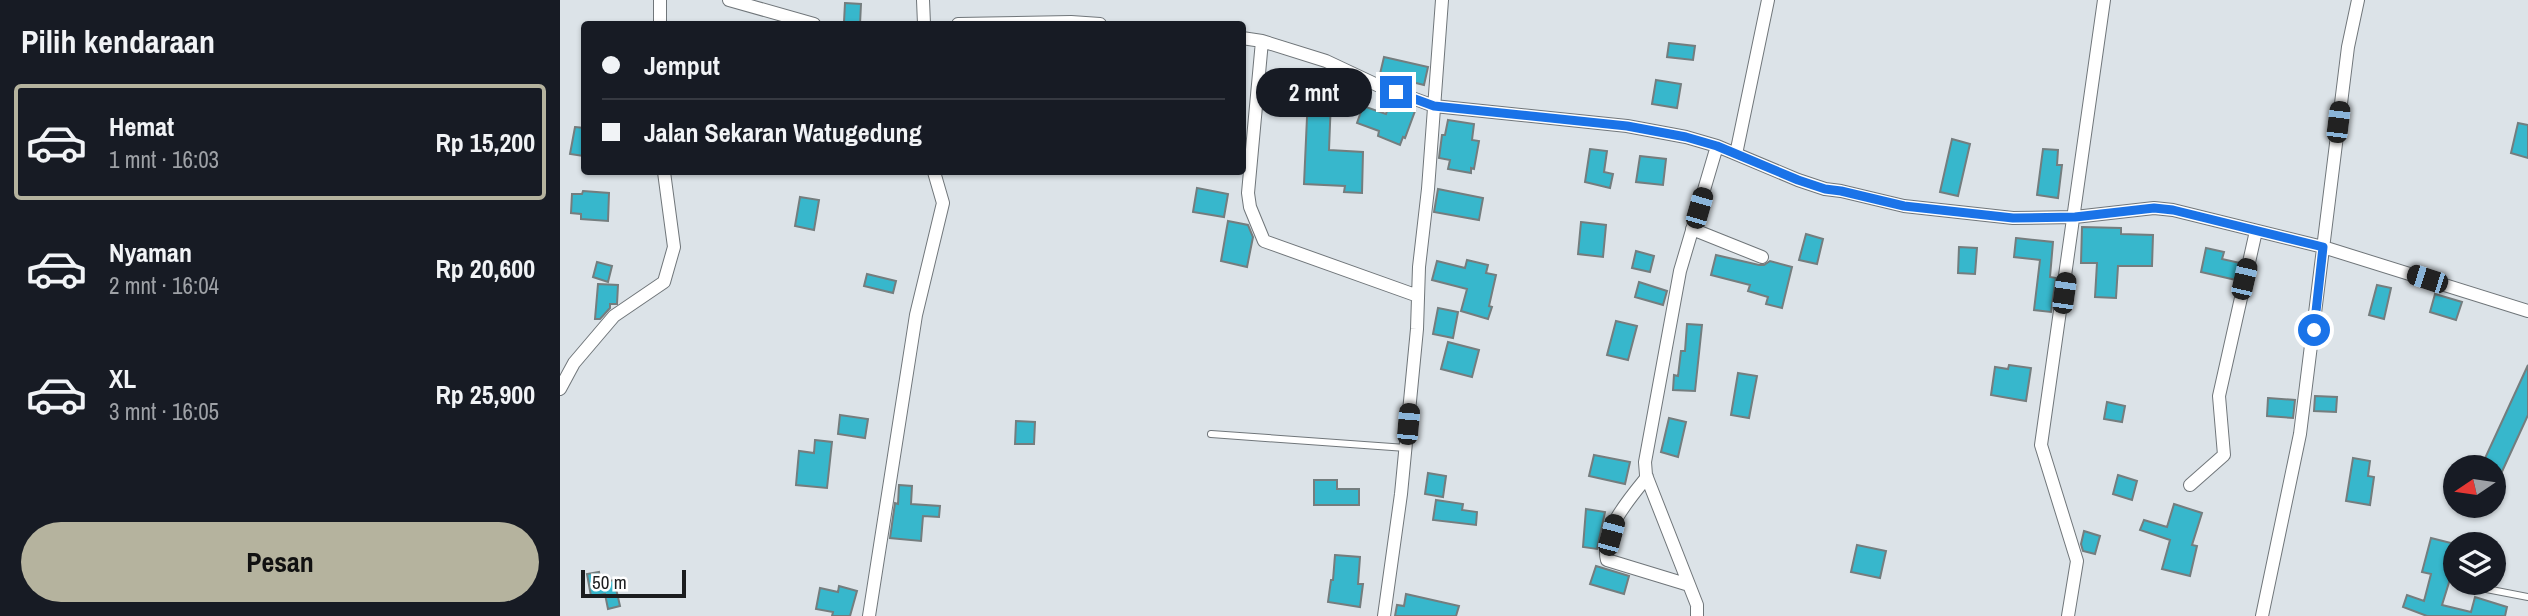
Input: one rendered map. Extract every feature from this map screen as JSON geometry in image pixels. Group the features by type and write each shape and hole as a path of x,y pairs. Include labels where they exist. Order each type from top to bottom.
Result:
{"street":[{"path":"660,0 660,21"},
{"path":"729,0 803,21"},
{"path":"923,0 925,21"},
{"path":"1384,616 1406,448 1442,0"},
{"path":"1736,154 1768,0"},
{"path":"2068,616 2077,561 2042,445 2104,0"},
{"path":"2262,616 2300,434 2348,47 2358,0"},
{"path":"1246,39 1326,61 1377,85 1434,106 1627,126 1686,137 1717,146 1825,189 1904,206 2013,218 2075,217 2154,208 2173,210 2323,247 2528,311"},
{"path":"1262,41 1248,193 1250,207 1264,241 1418,296"},
{"path":"1697,616 1697,606 1644,463 1680,271 1717,146"},
{"path":"560,389 574,363 614,316 664,282 674,247 664,175"},
{"path":"869,616 916,315 943,203 935,175"},
{"path":"1692,229 1762,257"},
{"path":"2190,485 2224,455 2219,396 2256,231"},
{"path":"1647,477 1615,518 1606,552 1607,560 1689,585"}],"lane":[{"path":"1211,434 1406,448"},
{"path":"2506,593 2528,597"}],"building":[{"path":"845,3 861,4 860,21 844,21"},
{"path":"1669,43 1695,46 1693,60 1667,57"},
{"path":"1384,57 1428,67 1424,85 1380,74"},
{"path":"1309,73 1332,74 1329,150 1363,152 1362,193 1344,192 1345,186 1304,184"},
{"path":"1656,80 1681,84 1677,108 1652,104"},
{"path":"1391,101 1415,111 1400,145 1378,136 1379,131 1357,123 1363,106 1386,114"},
{"path":"1448,120 1474,124 1472,140 1479,141 1471,173 1448,169 1450,160 1439,158 1442,135 1445,135"},
{"path":"2518,123 2528,125 2528,158 2511,153"},
{"path":"575,127 581,128 581,156 570,154"},
{"path":"1952,139 1970,144 1958,196 1940,192"},
{"path":"1590,149 1607,151 1604,172 1613,174 1610,188 1585,182"},
{"path":"2043,149 2058,150 2057,165 2062,165 2058,198 2037,195"},
{"path":"1640,156 1666,159 1663,185 1636,182"},
{"path":"1197,188 1228,194 1224,217 1193,212"},
{"path":"1438,189 1483,198 1479,220 1434,212"},
{"path":"583,191 609,193 608,221 581,219 581,214 571,213 572,194 582,194"},
{"path":"800,197 819,200 814,230 795,226"},
{"path":"1228,221 1248,225 1253,237 1247,267 1221,261"},
{"path":"1581,222 1606,225 1603,257 1578,254"},
{"path":"2082,227 2121,228 2121,234 2153,235 2152,266 2118,266 2116,298 2095,297 2097,263 2081,263"},
{"path":"1806,234 1823,239 1817,264 1799,260"},
{"path":"2016,238 2053,242 2050,277 2056,278 2051,312 2034,310 2040,260 2014,257"},
{"path":"1959,247 1977,248 1975,274 1958,273"},
{"path":"2206,248 2224,252 2222,259 2240,263 2236,280 2201,272"},
{"path":"1636,251 1654,256 1650,272 1632,268"},
{"path":"1716,255 1759,265 1770,261 1792,267 1782,308 1766,304 1768,297 1748,291 1750,285 1711,275"},
{"path":"1467,260 1488,265 1486,273 1496,275 1488,319 1461,311 1467,289 1432,280 1437,261 1465,268"},
{"path":"597,262 612,266 608,282 593,277"},
{"path":"867,274 896,281 893,293 864,286"},
{"path":"1639,282 1667,291 1663,305 1635,297"},
{"path":"598,284 618,285 617,304 610,304 610,308 600,319 595,319"},
{"path":"2377,285 2391,288 2384,319 2369,315"},
{"path":"2435,294 2462,302 2456,320 2430,312"},
{"path":"1438,308 1458,312 1453,338 1433,334"},
{"path":"1616,321 1637,326 1628,360 1607,355"},
{"path":"1687,324 1702,325 1695,391 1673,390 1681,351 1685,351"},
{"path":"1448,342 1479,350 1472,377 1441,369"},
{"path":"2009,365 2031,368 2026,401 1991,395 1995,367 2008,369"},
{"path":"2528,365 2528,415 2506,463 2506,455 2487,455"},
{"path":"1738,373 1757,376 1749,418 1731,415"},
{"path":"2315,396 2337,397 2336,412 2314,411"},
{"path":"2268,398 2295,400 2293,418 2267,416"},
{"path":"2107,402 2125,406 2122,422 2104,419"},
{"path":"840,415 868,419 865,438 838,434"},
{"path":"1669,418 1686,422 1678,457 1661,452"},
{"path":"1016,421 1035,422 1034,444 1015,444"},
{"path":"815,440 832,442 827,488 796,485 799,451 814,453"},
{"path":"1594,455 1630,462 1625,484 1589,476"},
{"path":"2353,458 2370,461 2368,476 2374,477 2370,505 2346,501"},
{"path":"1428,473 1446,476 1443,497 1425,494"},
{"path":"2118,475 2137,481 2132,500 2113,494"},
{"path":"1314,480 1337,480 1337,489 1359,489 1359,505 1314,505"},
{"path":"899,485 912,486 911,504 940,506 939,517 923,516 921,541 890,538 895,503 898,504"},
{"path":"1436,500 1463,504 1462,510 1477,512 1476,525 1433,520"},
{"path":"2174,504 2202,513 2192,545 2197,546 2190,576 2162,569 2170,540 2140,530 2144,520 2167,527"},
{"path":"1586,509 1605,512 1597,549 1583,547"},
{"path":"2084,531 2100,536 2095,554 2083,551 2081,544"},
{"path":"2431,538 2443,541 2445,595 2442,605 2471,612 2475,597 2507,607 2505,616 2427,616 2403,607 2407,595 2424,601 2431,574 2422,572"},
{"path":"1857,545 1886,551 1880,578 1851,572"},
{"path":"1335,555 1360,557 1358,584 1363,584 1360,607 1328,602"},
{"path":"1596,566 1629,576 1624,594 1590,584"},
{"path":"599,572 601,583 614,580 620,606 608,609 605,594 591,596 587,574"},
{"path":"839,586 857,591 850,616 832,616 833,612 816,609 820,588 838,592"},
{"path":"1406,594 1459,606 1456,616 1395,616 1397,605 1404,606"}],"route":[{"path":"1396,92 1434,106 1627,126 1686,137 1717,146 1825,189 1904,206 2013,218 2075,217 2154,208 2173,210 2323,247 2314,330"}]}
